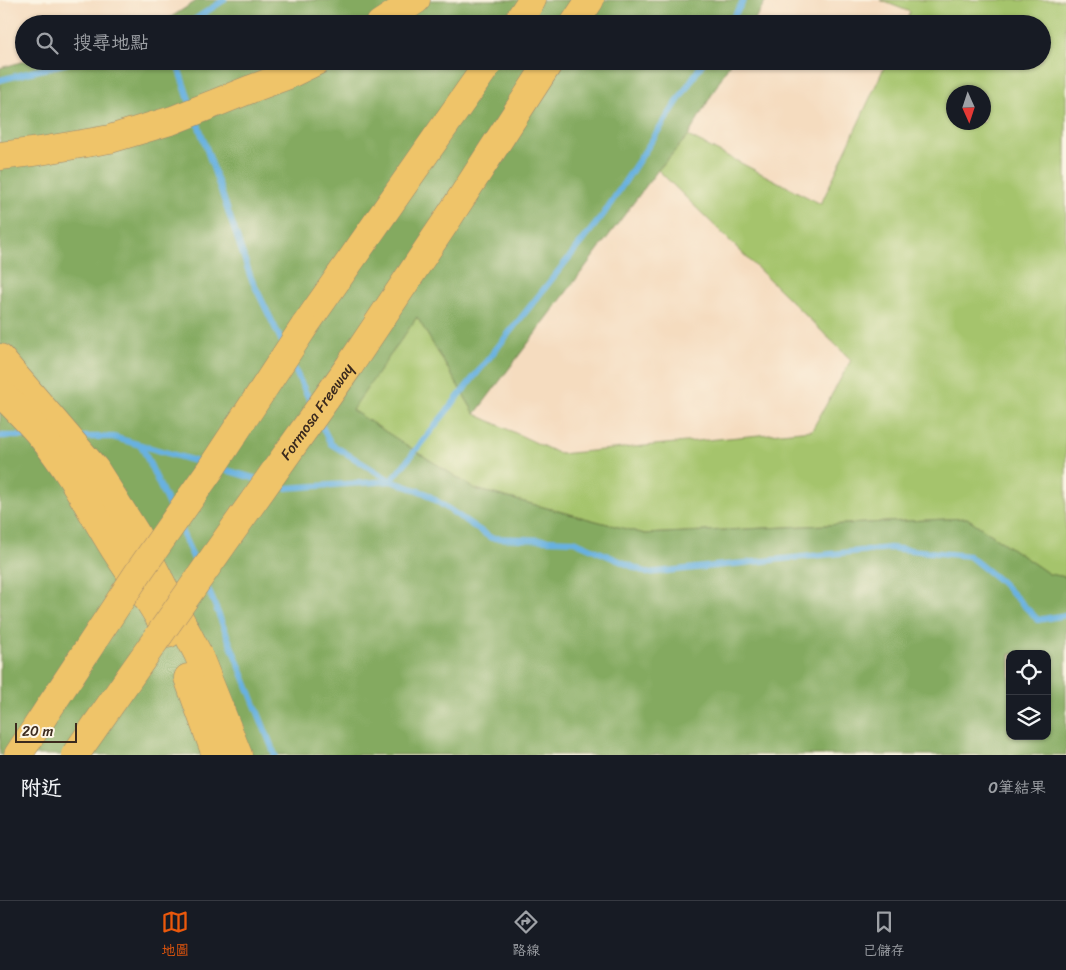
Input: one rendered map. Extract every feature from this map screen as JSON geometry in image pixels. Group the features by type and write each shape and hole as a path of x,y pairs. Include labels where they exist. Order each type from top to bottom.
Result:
{"highway":[{"path":"394,15 416,0"},
{"path":"522,15 532,0"},
{"path":"580,15 590,0"},
{"path":"0,156 40,151 110,138 173,120 298,70"},
{"path":"18,755 304,327 484,70"},
{"name":"Formosa Freeway","path":"75,755 350,365 544,70"},
{"path":"0,358 95,469 135,532 198,654 238,755"},
{"path":"0,392 42,437 72,478 96,520 159,615 185,668 216,755"}],"green space":[{"path":"198,0 766,0 757,15 174,15"},
{"path":"880,0 1066,0 1066,577 1049,574 967,518 645,534 475,489 351,410 417,317 475,414 560,454 812,430 851,360 658,170 688,136 821,204 883,70 1051,70 1051,15 909,15 910,12"},
{"path":"15,64 15,70 726,70 688,136 658,170 475,414 417,317 352,410 475,489 645,534 967,518 1049,574 1066,577 1066,755 0,755 0,68"}],"waterway":[{"path":"202,15 224,0"},
{"path":"735,15 744,0"},
{"path":"0,80 39,70"},
{"path":"179,70 191,106"},
{"path":"319,421 331,444 391,481 603,215 698,70"},
{"path":"196,118 251,278 284,346"},
{"path":"290,360 312,405"},
{"path":"0,436 31,436"},
{"path":"79,437 113,437 205,464"},
{"path":"141,445 172,512"},
{"path":"219,468 260,480"},
{"path":"274,484 286,488 391,481 425,493 491,538 574,541 647,573 890,548 969,556 1000,581 1038,620 1066,615"},
{"path":"180,528 197,566"},
{"path":"205,582 275,755"}]}
